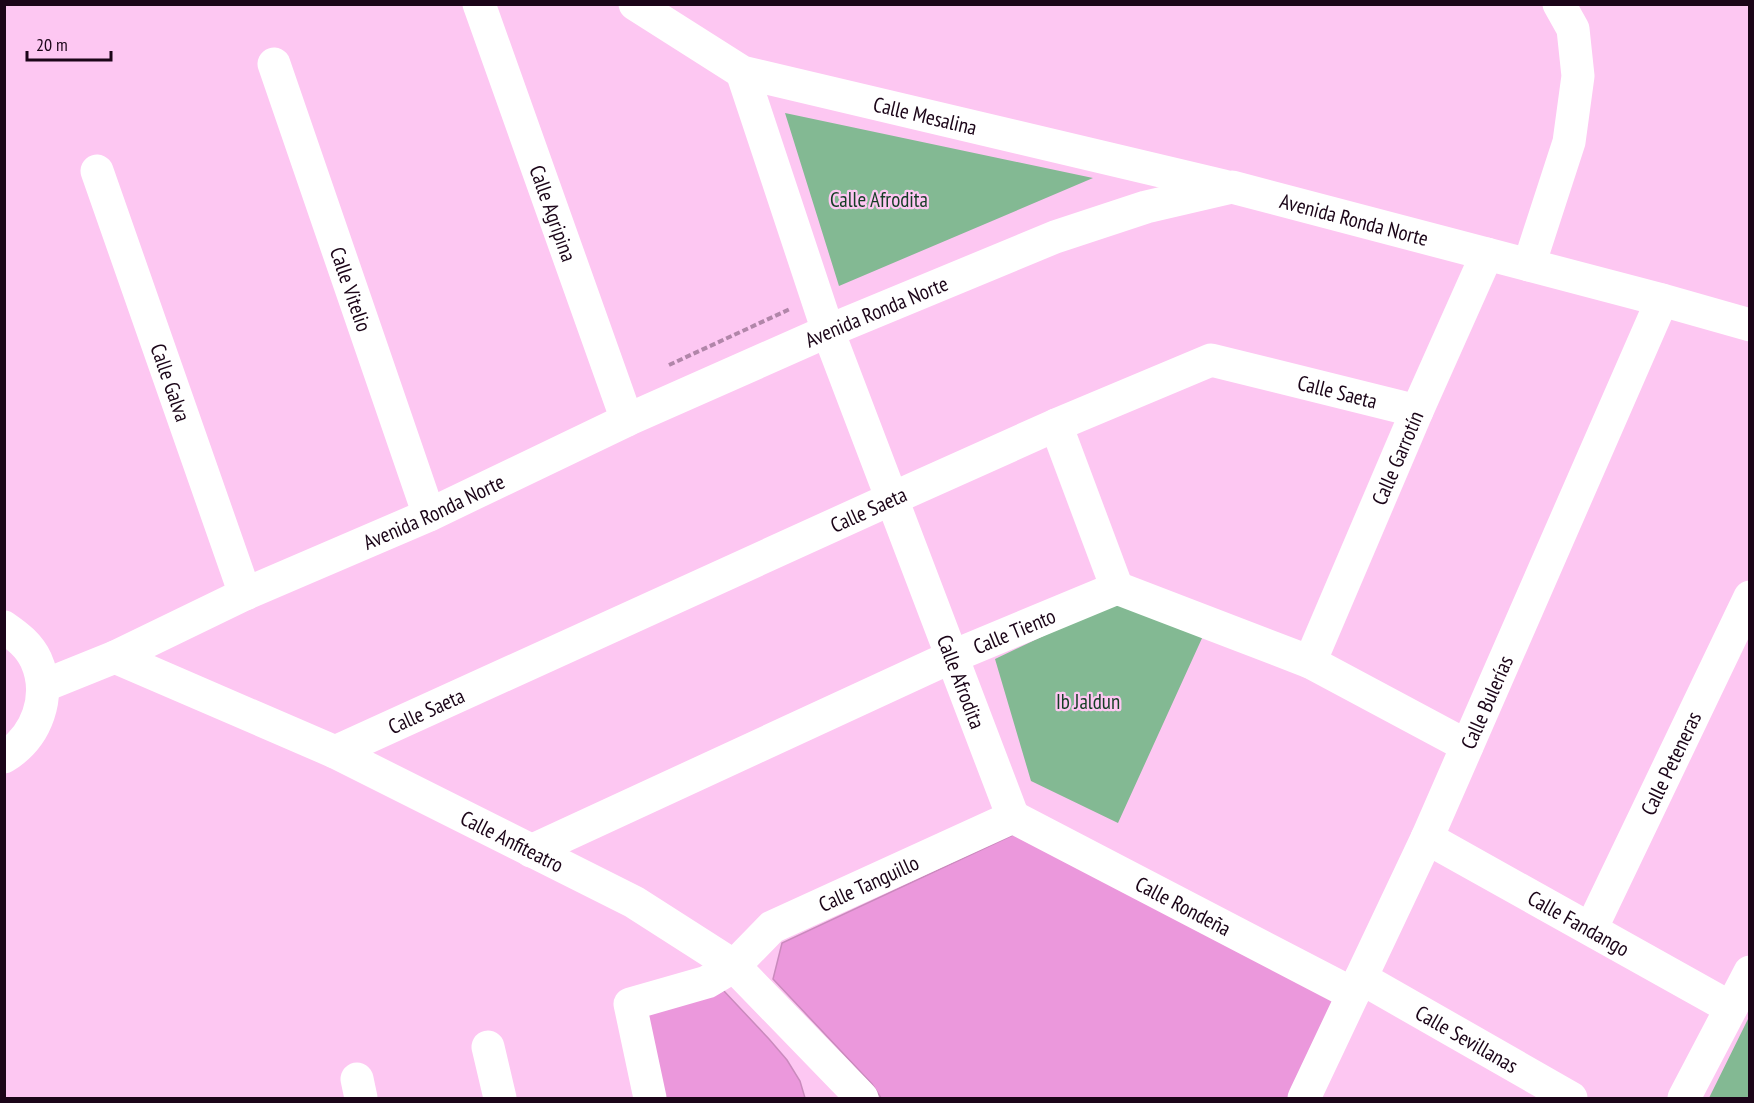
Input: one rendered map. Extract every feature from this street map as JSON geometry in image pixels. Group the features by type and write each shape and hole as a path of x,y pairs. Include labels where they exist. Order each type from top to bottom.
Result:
{"street":[{"name":"Calle Agripina","path":"479,4 627,420"},
{"name":"Calle Mesalina","path":"635,4 742,72 1232,187"},
{"path":"1529,265 1569,141 1578,76 1573,29 1559,4"},
{"name":"Calle Vitelio","path":"274,64 429,515"},
{"name":"Calle Afrodita","path":"742,72 828,331 1013,817"},
{"name":"Calle Galva","path":"97,171 245,594"},
{"name":"Avenida Ronda Norte","path":"43,686 115,657 245,594 429,515 627,420 828,331 1055,237 1146,207 1232,187 1749,325"},
{"name":"Calle Garrotín","path":"1310,662 1487,254"},
{"name":"Calle Bulerías","path":"1304,1098 1427,838 1662,300"},
{"name":"Calle Saeta","path":"335,752 1056,425 1211,360 1417,411"},
{"path":"1056,425 1117,588 1310,662 1467,746"},
{"name":"Calle Tiento","path":"531,851 951,657 1117,588"},
{"name":"Calle Peteneras","path":"1591,929 1749,597"},
{"path":"4,627 21,639 36,660 43,686 40,709 32,731 16,750 4,757"},
{"name":"Calle Anfiteatro","path":"115,657 335,752 634,902 734,966 862,1098"},
{"name":"Calle Tanguillo","path":"650,1098 630,1004 707,982 734,966 772,927 1013,817"},
{"name":"Calle Rondeña","path":"1013,817 1357,986"},
{"name":"Calle Fandango","path":"1427,838 1731,1008"},
{"path":"1684,1098 1749,972"},
{"name":"Calle Sevillanas","path":"1357,986 1570,1098"},
{"path":"488,1047 500,1098"},
{"path":"815,1051 825,1098"}],"green space":[{"name":"Calle Afrodita","path":"785,113 1093,178 839,286"},
{"name":"Ib Jaldun","path":"1115,602 1203,636 1118,823 1031,781 995,659"},
{"path":"1749,1017 1749,1098 1709,1098"}],"building":[{"path":"1017,833 1335,1002 1294,1098 881,1098 872,1084 773,979 782,943"},
{"path":"723,990 787,1060 800,1081 805,1098 664,1098 645,1014"}]}
